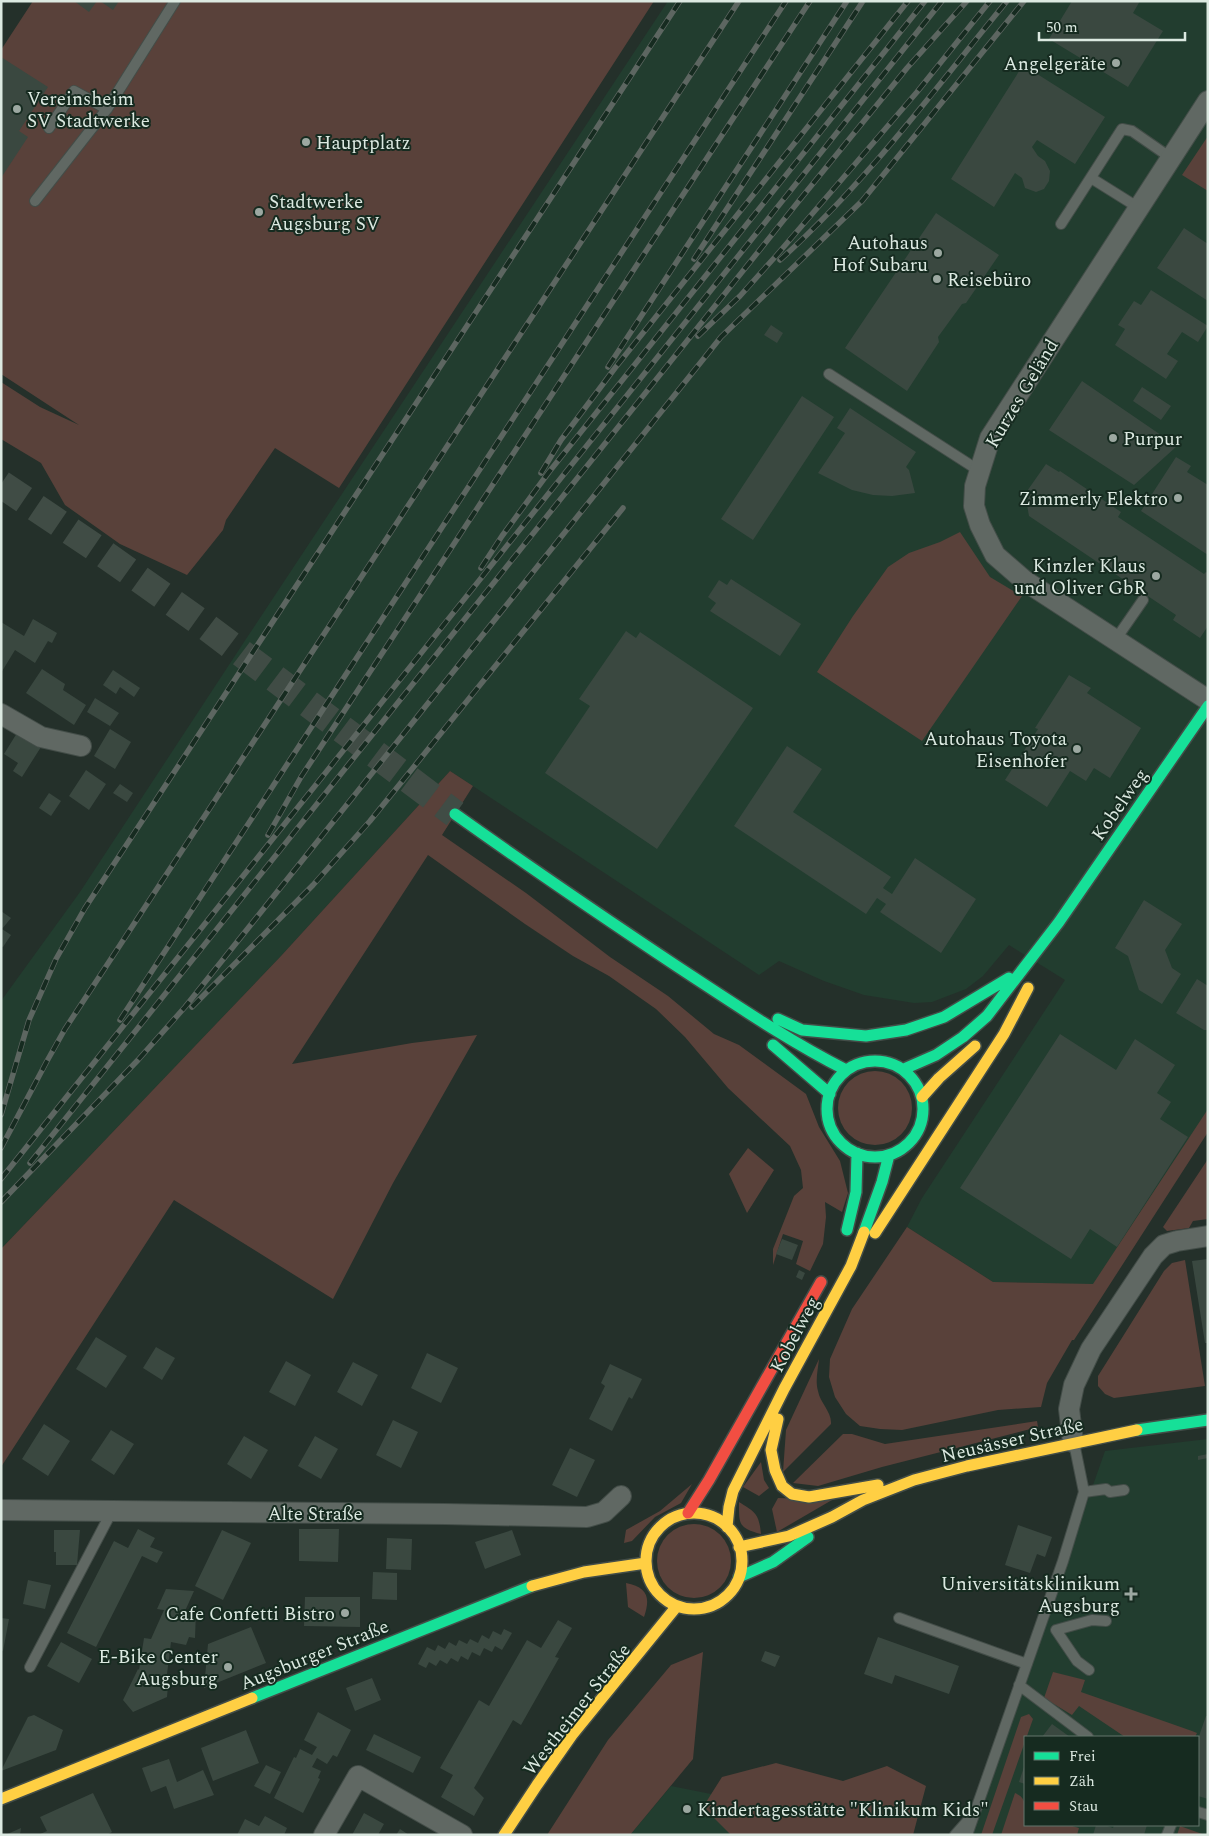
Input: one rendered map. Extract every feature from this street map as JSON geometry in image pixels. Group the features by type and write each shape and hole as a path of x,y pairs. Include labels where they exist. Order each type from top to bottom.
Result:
{"main road":[{"name":"Kobelweg","path":"904,1069 936,1055 963,1037 987,1016 1059,922 1208,706"},
{"path":"455,814 565,892 702,983 810,1053 846,1070"},
{"name":"Kobelweg","path":"994,1029 1032,980 1059,922"},
{"path":"702,983 802,1030 866,1036 906,1030 944,1018 1023,970"},
{"path":"851,1266 879,1227 1004,1034 1032,980"},
{"path":"702,983 830,1094"},
{"path":"922,1097 939,1078 980,1041"},
{"path":"877,1060 904,1069 916,1082 922,1097 923,1112 921,1126 908,1144 889,1155 874,1157 857,1153 842,1144 832,1129 827,1111 830,1094 836,1081 846,1070 863,1062 877,1060"},
{"path":"842,1242 856,1200 858,1178 857,1153"},
{"name":"Kobelweg","path":"727,1527 733,1491 784,1390 851,1266 882,1182 889,1155"},
{"name":"Kobelweg","path":"688,1513 709,1480 826,1274"},
{"path":"784,1390 771,1450 775,1470 782,1486 792,1494 809,1496 914,1480"},
{"name":"Neusässer Straße","path":"739,1547 789,1536 832,1517 863,1500 914,1480 967,1466 1120,1432 1208,1420"},
{"path":"688,1513 704,1514 715,1518 727,1527 733,1534 741,1556 739,1577 731,1590 723,1599 712,1605 695,1608 677,1606 666,1600 651,1582 647,1571 648,1547 652,1536 669,1520 688,1513"},
{"name":"Neusässer Straße","path":"739,1577 773,1562 792,1550 832,1517"},
{"name":"Augsburger Straße","path":"1,1799 523,1589 579,1571 646,1563"},
{"name":"Westheimer Straße","path":"504,1835 571,1738 597,1704 644,1650 677,1606"}],"street":[{"name":"Kurzes Geländ","path":"1208,101 990,438 978,470 974,506 980,525 995,555 1025,581 1208,700"},
{"path":"1,714 41,737 81,746"},
{"path":"1073,1442 1069,1409 1074,1385 1092,1349 1153,1256 1164,1245 1208,1236"},
{"name":"Alte Straße","path":"1,1510 587,1517 604,1512 621,1496"},
{"path":"324,1835 358,1776 462,1835"}],"lane":[{"path":"35,201 107,109 175,1"},
{"path":"49,128 74,91 107,109"},
{"path":"1061,224 1122,129 1132,131 1171,158"},
{"path":"1091,178 1139,208"},
{"path":"829,374 978,470"},
{"path":"1116,639 1143,600"},
{"path":"967,1835 1041,1625 1084,1492 1073,1442"},
{"path":"1084,1492 1106,1489 1109,1485 1122,1483 1126,1488"},
{"path":"30,1667 112,1511"},
{"path":"899,1618 1027,1664"},
{"path":"1041,1625 1056,1630 1092,1620 1106,1620"},
{"path":"1056,1630 1077,1661 1089,1670"},
{"path":"1020,1685 1087,1736"},
{"path":"955,1835 975,1812"}],"shaded area":[{"name":"Stadtwerke Augsburg SV","path":"33,1 654,1 339,488 275,448 226,520 223,530 187,575 120,544 65,505 41,463 1,439 1,382 40,407 79,425 1,374 1,50"},
{"path":"668,1 1208,1 1208,1123 1108,1285 993,1282 907,1227 922,1198 1065,980 1009,945 983,976 966,989 932,1002 914,1003 864,995 824,981 779,961 759,975 450,771 281,956 1,1249 1,1001 80,892"},
{"path":"1208,136 1208,191 1182,175"},
{"path":"960,532 990,577 1022,596 922,741 817,672 853,616 888,567 909,553 940,542"},
{"path":"450,771 473,786 442,835 526,893 610,957 668,996 714,1034 739,1045 806,1094 819,1127 840,1161 848,1193 842,1212 825,1202 826,1217 823,1244 810,1271 796,1264 803,1241 783,1234 773,1265 773,1249 794,1196 803,1188 801,1170 790,1146 728,1088 685,1037 656,1009 609,976 573,956 525,924 428,855 292,1064 412,1043 477,1035 393,1183 333,1299 174,1200 1,1467 1,1249 281,956"},
{"path":"868,1071 882,1071 896,1077 906,1087 912,1101 910,1122 896,1139 882,1145 868,1145 854,1139 844,1129 838,1115 838,1101 844,1087 854,1077"},
{"path":"1208,1109 1208,1132 1074,1340 1072,1340 1047,1383 1041,1407 998,1410 902,1430 860,1426 846,1414 835,1397 829,1377 830,1359 852,1309 907,1227 993,1282 1093,1284"},
{"path":"748,1148 774,1170 747,1213 729,1174"},
{"path":"1208,1159 1208,1219 1193,1221 1189,1228 1167,1231 1163,1227"},
{"path":"1185,1260 1205,1386 1114,1398 1105,1394 1098,1386 1098,1376 1164,1271 1172,1263"},
{"path":"819,1359 817,1387 821,1400 830,1415 831,1424 783,1472 786,1430"},
{"path":"1037,1421 1038,1427 882,1467 818,1486 793,1483 843,1434 852,1434 885,1444"},
{"name":"Universitätsklinikum Augsburg","path":"1208,1439 1208,1835 970,1835 1105,1451"},
{"path":"761,1462 764,1480 769,1488 759,1496 743,1487"},
{"path":"692,1484 681,1503 655,1517 632,1541 624,1543 626,1530 660,1511"},
{"path":"778,1498 832,1500 777,1532 772,1509"},
{"path":"739,1502 755,1514 759,1522 761,1534 748,1530 741,1524"},
{"path":"687,1524 701,1524 715,1530 725,1540 731,1554 729,1575 715,1592 701,1598 687,1598 673,1592 663,1582 657,1568 657,1554 663,1540 673,1530"},
{"path":"626,1583 639,1587 646,1594 647,1604 644,1617 628,1607"},
{"path":"703,1652 693,1759 630,1835 547,1835 608,1740 671,1665"},
{"path":"1053,1672 1085,1680 1081,1692 1197,1733 1196,1736 1124,1736 1079,1706 1072,1715 1044,1698"},
{"path":"1029,1714 1033,1719 1027,1736 1024,1736 1024,1744 992,1835 981,1835 1021,1717"},
{"path":"776,1763 843,1781 887,1766 926,1786 913,1835 731,1835 703,1807 722,1777"},
{"name":"Kindertagesstätte \"Klinikum Kids\"","path":"671,1786 726,1797 764,1835 630,1835"},
{"path":"1015,1793 1024,1802 1024,1826 1072,1826 1079,1828 1077,1835 1001,1835"},
{"path":"1180,1826 1205,1835 1177,1835"}],"building":[{"path":"74,1 97,1 89,12"},
{"path":"100,1 119,1 113,10"},
{"name":"Angelgeräte","path":"1072,1 1140,1 1133,13 1163,31 1128,87 1049,39"},
{"name":"Vereinsheim SV Stadtwerke","path":"1,57 48,87 19,131 28,137 1,178"},
{"path":"1023,65 1105,117 1075,164 1037,140 1032,147 1038,156 1045,161 1050,171 1049,181 1044,189 1036,192 1025,188 1022,178 1015,173 994,207 951,179"},
{"name":"Reisebüro","path":"936,213 999,255 966,303 962,304 938,337 939,342 907,391 845,348"},
{"path":"1184,228 1208,244 1208,301 1157,268"},
{"path":"1151,290 1208,326 1198,342 1182,332 1167,354 1178,361 1166,379 1115,345 1125,329 1118,325 1134,301 1141,305"},
{"path":"771,325 783,333 777,343 764,335"},
{"name":"Purpur","path":"1082,381 1177,446 1134,485 1049,430"},
{"path":"1142,387 1171,406 1161,420 1133,401"},
{"path":"802,396 834,417 753,540 721,519"},
{"path":"850,408 916,452 906,467 909,470 915,493 892,496 873,495 852,490 818,473 845,433 837,428"},
{"name":"Zimmerly Elektro","path":"1176,457 1191,466 1187,472 1208,485 1208,555 1141,511"},
{"path":"1046,464 1060,471 1121,512 1118,517 1204,574 1208,573 1208,626 1200,638 1173,620 1176,615 1029,516 1025,494"},
{"path":"731,579 801,624 780,656 710,611 716,603 708,597 719,580 727,585"},
{"path":"33,619 57,633 52,643 48,641 35,663 15,650 1,673 1,622 24,636"},
{"path":"626,631 636,638 640,632 753,708 657,849 545,773 590,706 579,699"},
{"path":"42,669 65,684 63,690 86,705 74,725 26,693"},
{"path":"113,670 140,688 134,697 120,687 116,694 103,685"},
{"name":"Autohaus Toyota Eisenhofer","path":"1069,675 1091,688 1087,693 1141,728 1110,778 1094,768 1086,781 1070,771 1047,807 1005,780 1038,729 1035,728"},
{"path":"95,698 119,713 110,726 87,712"},
{"path":"110,729 131,742 115,769 94,756"},
{"path":"17,733 41,747 22,777 13,771 18,763 4,754"},
{"path":"787,746 822,769 793,812 891,877 883,888 892,894 915,858 976,899 941,953 880,912 886,904 877,898 866,914 734,826"},
{"path":"86,770 106,784 89,810 69,796"},
{"path":"120,784 133,793 127,802 113,793"},
{"path":"49,793 61,801 51,816 39,808"},
{"path":"1144,900 1182,924 1165,950 1172,968 1181,974 1162,1004 1139,990 1128,956 1115,948"},
{"path":"1,911 11,918 2,929 11,935 3,947 1,946"},
{"path":"1197,979 1208,986 1208,1030 1204,1030 1176,1013"},
{"path":"1060,1034 1116,1070 1135,1039 1175,1065 1157,1093 1171,1102 1160,1119 1188,1137 1117,1247 1090,1229 1071,1259 960,1188"},
{"path":"782,1239 798,1245 792,1260 776,1254"},
{"path":"1208,1259 1208,1343 1205,1343 1192,1261"},
{"path":"799,1270 805,1273 802,1280 796,1277"},
{"path":"96,1337 127,1356 106,1388 76,1369"},
{"path":"156,1347 175,1358 162,1380 143,1368"},
{"path":"427,1353 458,1368 441,1403 411,1388"},
{"path":"286,1361 311,1375 295,1406 269,1392"},
{"path":"353,1362 378,1375 362,1406 337,1392"},
{"path":"610,1364 642,1379 632,1399 629,1397 612,1431 589,1419 605,1386 601,1383"},
{"path":"393,1420 418,1432 401,1468 376,1455"},
{"path":"44,1424 70,1441 48,1476 22,1459"},
{"path":"111,1430 134,1444 114,1475 91,1460"},
{"path":"244,1436 268,1450 251,1479 227,1464"},
{"path":"315,1436 338,1449 321,1479 298,1466"},
{"path":"570,1448 595,1460 577,1497 552,1485"},
{"path":"1208,1454 1208,1458 1198,1460 1198,1456"},
{"path":"1018,1525 1052,1537 1045,1557 1037,1554 1030,1573 1005,1565"},
{"path":"138,1529 155,1538 150,1547 163,1552 157,1563 142,1556 96,1647 67,1633 114,1541 128,1548"},
{"path":"299,1529 339,1529 338,1562 299,1561"},
{"path":"54,1530 80,1530 77,1565 56,1565"},
{"path":"222,1530 251,1543 223,1600 195,1586"},
{"path":"512,1530 521,1555 485,1569 475,1542"},
{"path":"387,1538 412,1539 411,1570 386,1569"},
{"path":"373,1572 397,1573 397,1600 372,1599"},
{"path":"28,1580 51,1585 45,1609 23,1604"},
{"path":"166,1589 194,1591 185,1611 196,1611 195,1638 189,1637 186,1645 171,1642 167,1674 169,1674 167,1697 133,1712 123,1700 139,1670 144,1638 151,1639 164,1610 157,1609"},
{"path":"305,1597 360,1597 360,1627 304,1626"},
{"path":"1,1618 9,1619 3,1651 1,1650"},
{"path":"558,1620 572,1628 555,1657 559,1658 521,1725 513,1720 474,1788 484,1798 474,1816 441,1797 453,1775 440,1768 479,1700 489,1706 527,1640 541,1648"},
{"path":"251,1627 266,1663 204,1688 208,1644"},
{"path":"504,1629 512,1633 502,1650 495,1646 492,1652 484,1648 480,1656 472,1652 468,1660 461,1656 458,1662 451,1658 447,1664 440,1660 436,1666 429,1662 426,1668 418,1664 427,1647 435,1651 438,1645 445,1649 449,1642 456,1646 459,1640 467,1644 470,1639 478,1643 482,1635 489,1639 493,1631 501,1635"},
{"path":"878,1637 959,1666 949,1694 895,1675 892,1684 864,1674"},
{"path":"61,1642 92,1659 79,1683 47,1666"},
{"path":"765,1651 780,1656 775,1667 761,1661"},
{"path":"372,1678 381,1700 355,1711 346,1688"},
{"path":"318,1712 351,1730 337,1757 333,1755 327,1764 317,1758 312,1767 321,1771 318,1778 320,1779 303,1813 274,1798 294,1757 296,1758 300,1749 312,1755 317,1747 304,1740"},
{"path":"34,1715 63,1730 56,1750 1,1771 28,1717"},
{"path":"1206,1716 1208,1716 1208,1799 1199,1796 1199,1736"},
{"path":"1052,1724 1069,1736 1043,1736"},
{"path":"246,1730 259,1763 213,1781 201,1748"},
{"path":"374,1734 421,1757 413,1773 366,1750"},
{"path":"169,1759 177,1782 203,1770 214,1795 174,1809 166,1786 151,1792 142,1768"},
{"path":"266,1765 281,1772 270,1794 254,1786"},
{"path":"1024,1767 1024,1784 1019,1782"},
{"path":"93,1793 112,1832 107,1835 38,1835 47,1831 40,1817"},
{"path":"364,1813 384,1824 378,1835 352,1835"},
{"path":"265,1816 287,1828 284,1835 237,1835 245,1819 259,1826"},
{"path":"1096,1826 1113,1828 1114,1826 1147,1826 1144,1835 1093,1835"},
{"path":"21,1828 20,1835 5,1835"},
{"path":"400,1829 409,1835 396,1835"}],"tunnel":[{"path":"1,484 200,622 455,814"}],"railway":[{"path":"1,1115 29,1020 56,959 85,908 680,1"},
{"path":"1,1148 65,1029 739,1"},
{"path":"120,1020 786,1"},
{"path":"268,835 301,777 810,1"},
{"path":"608,367 847,1"},
{"path":"694,259 863,1"},
{"path":"541,473 561,440 615,368 908,1"},
{"path":"481,568 549,472 925,1"},
{"path":"1,1179 942,1"},
{"path":"30,1163 798,202 907,68 967,1"},
{"path":"698,336 740,296 775,257 917,92 990,1"},
{"path":"780,260 841,200 870,168 1007,1"},
{"path":"1,1202 138,1060 185,1007 721,337 862,201 1024,1"},
{"path":"192,1007 313,885 370,821 623,508"}],"traffic: fast":[{"path":"904,1069 936,1055 963,1037 987,1016 1059,922 1208,706"},
{"path":"455,814 719,994 781,1034 846,1070"},
{"path":"778,1019 802,1030 866,1036 906,1030 944,1017 1009,978"},
{"path":"773,1045 830,1094"},
{"path":"875,1061 893,1065 909,1075 919,1091 923,1109 919,1127 909,1143 893,1153 875,1157 857,1153 841,1143 831,1127 827,1109 831,1091 841,1075 857,1065 875,1061"},
{"path":"847,1230 856,1192 857,1153"},
{"path":"864,1232 882,1182 889,1155"},
{"path":"1137,1430 1208,1420"},
{"path":"739,1577 773,1562 808,1537"},
{"path":"252,1698 532,1586"}],"traffic: slow":[{"path":"875,1233 1004,1034 1028,988"},
{"path":"922,1097 939,1078 975,1046"},
{"path":"727,1527 733,1491 784,1389 851,1266 864,1232"},
{"path":"778,1419 771,1450 775,1470 782,1486 792,1494 809,1497 878,1485"},
{"path":"739,1547 789,1536 832,1517 863,1500 914,1480 967,1466 1137,1430"},
{"path":"694,1513 712,1517 728,1527 738,1543 742,1561 738,1579 728,1595 712,1605 694,1609 676,1605 660,1595 650,1579 646,1561 650,1543 660,1527 676,1517 694,1513"},
{"path":"532,1586 584,1572 646,1563"},
{"path":"504,1835 572,1735 677,1606"},
{"path":"1,1799 252,1698"}],"traffic: jam":[{"path":"688,1513 709,1480 821,1282"}],"place":[{"name":"Angelgeräte","path":"1116,63"},
{"name":"Vereinsheim SV Stadtwerke","path":"17,109"},
{"name":"Hauptplatz","path":"306,142"},
{"name":"Stadtwerke Augsburg SV","path":"259,212"},
{"name":"Autohaus Hof Subaru","path":"938,253"},
{"name":"Reisebüro","path":"937,279"},
{"name":"Purpur","path":"1113,438"},
{"name":"Zimmerly Elektro","path":"1178,498"},
{"name":"Kinzler Klaus und Oliver GbR","path":"1156,576"},
{"name":"Autohaus Toyota Eisenhofer","path":"1077,749"},
{"name":"Universitätsklinikum Augsburg","path":"1131,1594"},
{"name":"Cafe Confetti Bistro","path":"345,1613"},
{"name":"E-Bike Center Augsburg","path":"228,1667"},
{"name":"Kindertagesstätte \"Klinikum Kids\"","path":"687,1809"}]}
